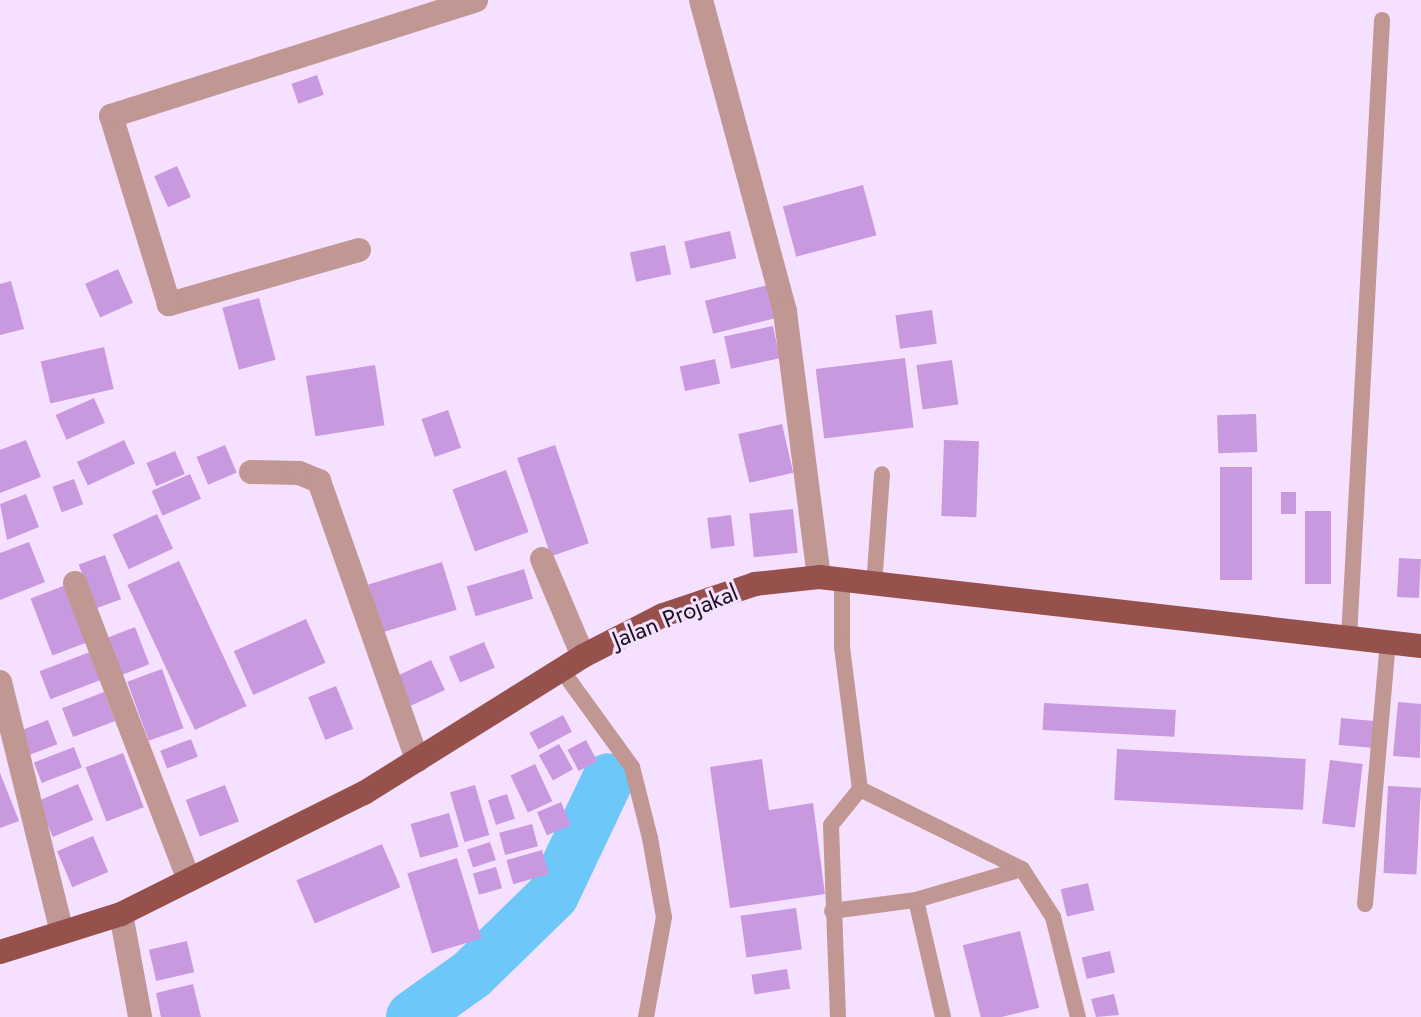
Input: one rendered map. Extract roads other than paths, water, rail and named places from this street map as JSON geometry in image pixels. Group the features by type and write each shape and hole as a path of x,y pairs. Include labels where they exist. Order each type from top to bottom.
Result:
{"main road":[{"name":"Jalan Projakal","path":"0,952 121,914 417,760 583,656 663,615 755,584 831,580 1421,646"}],"street":[{"path":"359,250 169,304 111,116 476,0"},
{"path":"701,0 785,312 831,580"},
{"path":"251,472 299,473 319,481 417,760"},
{"path":"542,559 583,656"},
{"path":"75,583 189,880"},
{"path":"0,682 62,932"},
{"path":"121,914 140,1017"}],"lane":[{"path":"1349,638 1382,20"},
{"path":"874,586 882,474"},
{"path":"831,580 860,789 831,825 838,1017"},
{"path":"1365,904 1388,642"},
{"path":"561,669 632,767 664,917 646,1017"},
{"path":"860,789 1022,869 1053,917 1078,1017"},
{"path":"832,911 916,900 1022,869"},
{"path":"916,900 943,1017"}],"waterway":[{"path":"412,1017 472,974 553,895 608,779"}]}
